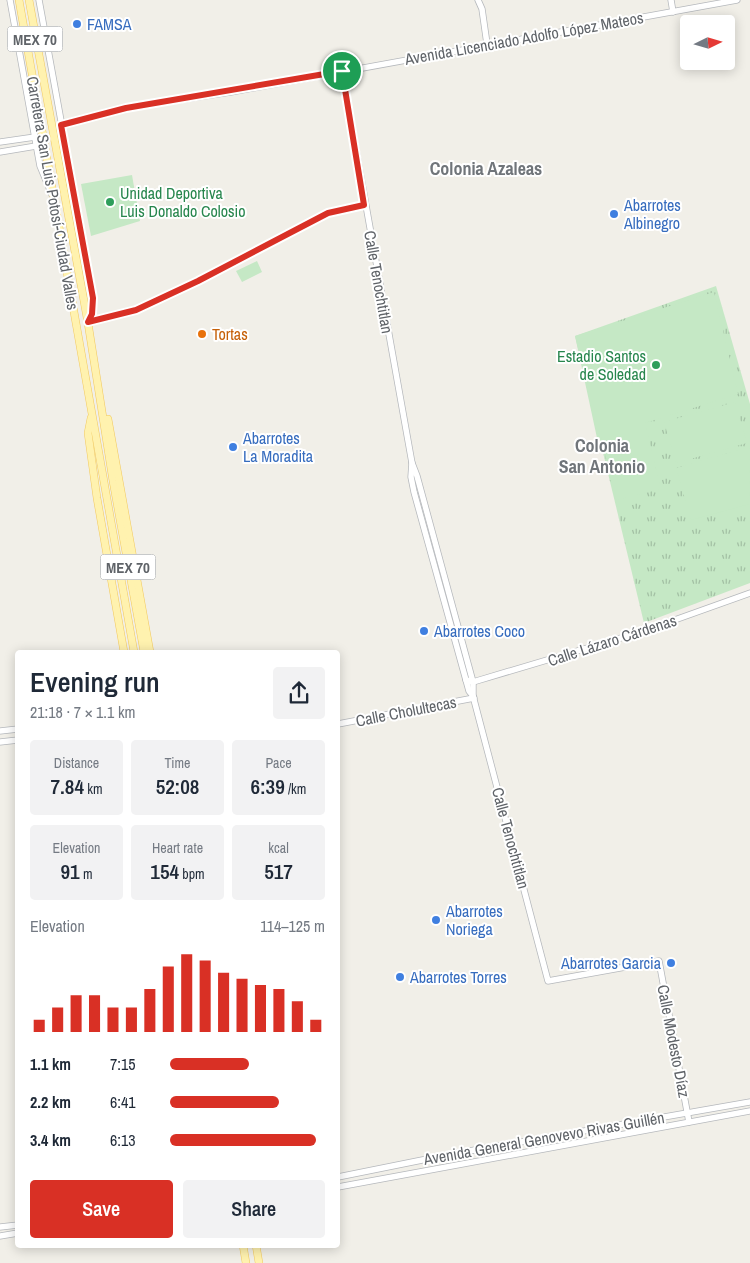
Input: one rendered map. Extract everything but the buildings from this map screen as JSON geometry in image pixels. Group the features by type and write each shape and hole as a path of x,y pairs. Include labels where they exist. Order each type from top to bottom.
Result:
{"main road":[{"name":"Carretera San Luis Potosí-Ciudad Valles","path":"19,0 134,650"},
{"name":"MEX 70","path":"29,0 88,322 113,481 144,650"},
{"path":"102,408 111,431 150,650"},
{"path":"92,413 88,433 97,498 124,650"},
{"path":"244,1248 246,1263"},
{"path":"256,1248 259,1263"}],"street":[{"path":"10,0 34,137 44,180 54,200"},
{"path":"39,0 93,298 92,314 88,322"},
{"path":"478,0 482,9 487,44"},
{"path":"671,0 674,12"},
{"name":"Avenida Licenciado Adolfo López Mateos","path":"61,125 126,108 736,0"},
{"name":"Calle Tenochtitlan","path":"342,71 364,205 412,463 473,682 474,697 548,981 659,961"},
{"path":"0,142 34,137"},
{"path":"0,152 36,146"},
{"path":"88,322 136,310 198,281 328,213 364,205"},
{"name":"Calle Tenochtitlan","path":"412,463 411,477 414,492 469,691 474,697"},
{"name":"Calle Lázaro Cárdenas","path":"473,682 641,632 750,593"},
{"path":"458,650 464,649"},
{"path":"466,680 473,682"},
{"name":"Calle Cholultecas","path":"340,724 474,697"},
{"path":"0,731 15,729"},
{"path":"0,742 15,740"},
{"name":"Calle Modesto Díaz","path":"659,961 689,1122"},
{"name":"Avenida General Genovevo Rivas Guillén","path":"340,1177 452,1154 750,1102"},
{"name":"Avenida General Genovevo Rivas Guillén","path":"340,1186 750,1111"},
{"path":"0,1227 15,1225"},
{"path":"0,1236 15,1234"}],"green space":[{"name":"Unidad Deportiva Luis Donaldo Colosio","path":"132,175 140,221 91,236 81,184"},
{"path":"257,261 262,272 242,282 236,271"},
{"path":"716,286 750,404 750,583 644,623 575,336"},
{"name":"Estadio Santos de Soledad","path":"714,292 738,394 645,423 661,489 616,500 601,437 597,438 575,336"},
{"path":"735,402 747,443 676,463 664,422"},
{"path":"749,447 750,504 691,520 676,468"}],"place":[{"name":"FAMSA","path":"77,24"},
{"name":"Unidad Deportiva Luis Donaldo Colosio","path":"110,202"},
{"name":"Abarrotes Albinegro","path":"614,214"},
{"name":"Tortas","path":"202,334"},
{"name":"Estadio Santos de Soledad","path":"656,365"},
{"name":"Abarrotes La Moradita","path":"233,447"},
{"name":"Abarrotes Coco","path":"424,631"},
{"name":"Abarrotes Noriega","path":"436,920"},
{"name":"Abarrotes Garcia","path":"671,963"},
{"name":"Abarrotes Torres","path":"400,977"}],"district":[{"name":"Colonia Azaleas","path":"486,168"},
{"name":"Colonia San Antonio","path":"602,455"}],"route":[{"path":"342,71 364,205 328,213 198,281 136,310 88,322 92,314 93,298 61,125 126,108 231,92 342,71"}]}
